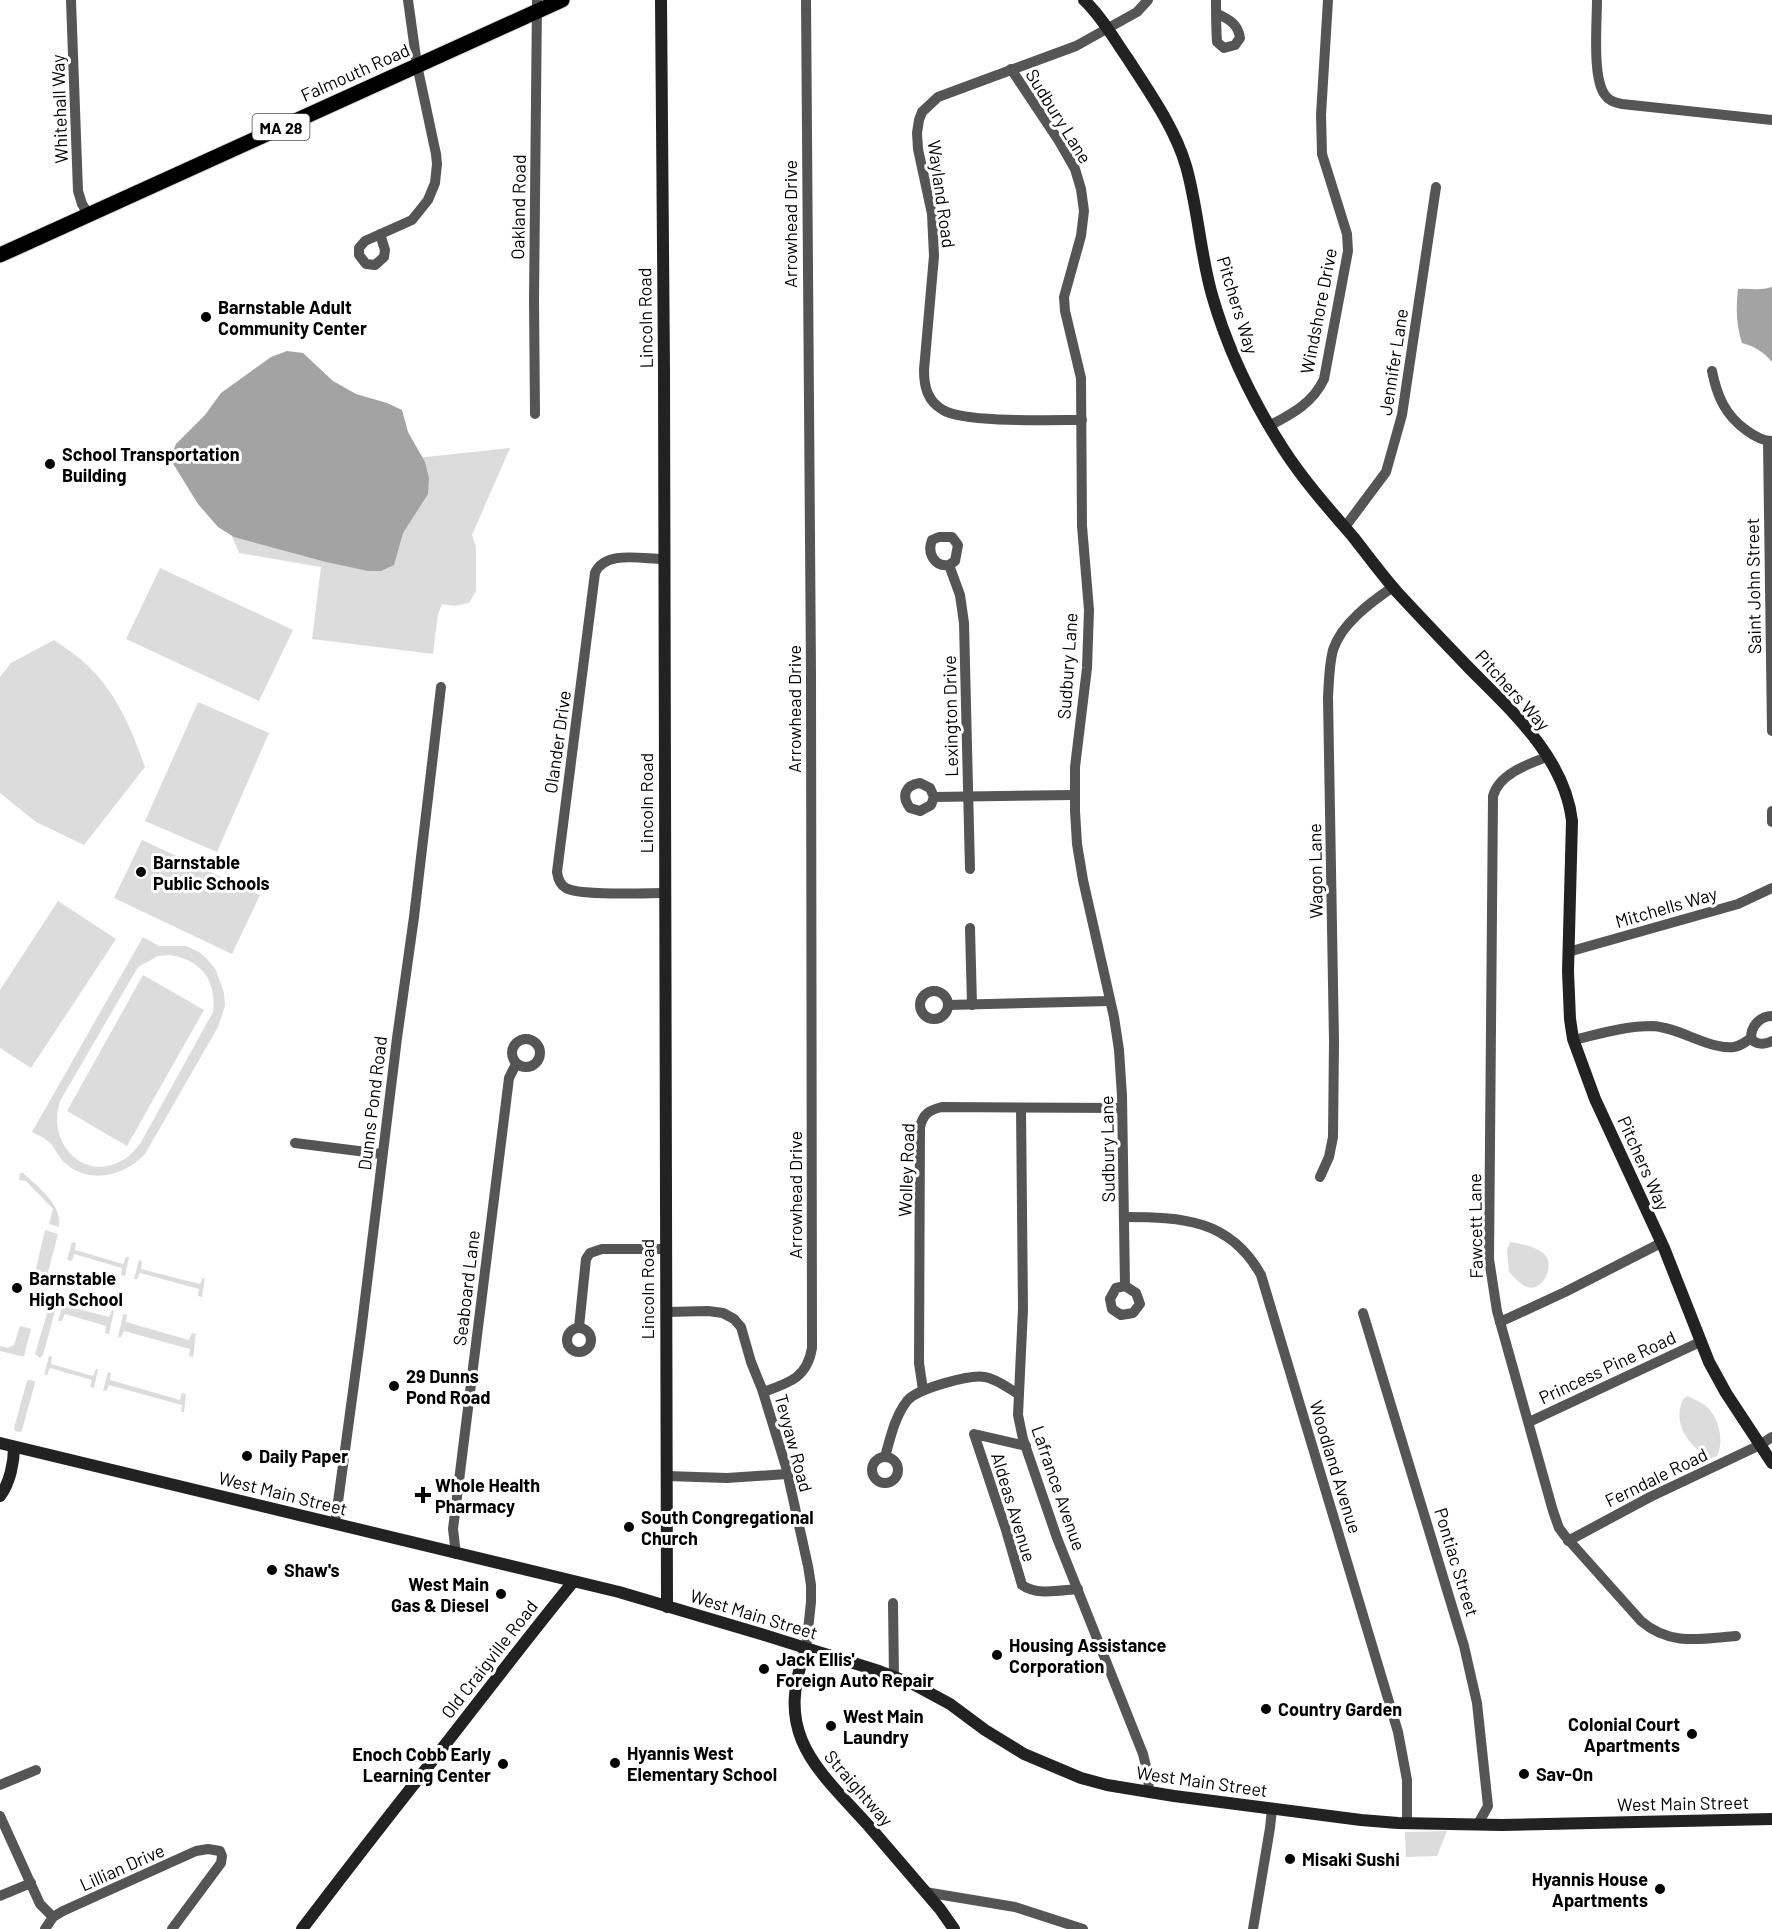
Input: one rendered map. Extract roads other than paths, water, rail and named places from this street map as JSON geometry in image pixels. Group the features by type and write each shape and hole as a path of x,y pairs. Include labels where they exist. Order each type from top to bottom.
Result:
{"main road":[{"name":"Falmouth Road","path":"0,255 417,65 537,6 562,0"},
{"name":"Lincoln Road","path":"661,0 667,1606"},
{"name":"Pitchers Way","path":"1084,0 1108,30 1151,95 1184,158 1208,276 1218,313 1238,366 1269,426 1292,461 1393,587 1514,714 1547,757 1564,788 1572,821 1568,952 1569,1012 1573,1040 1595,1100 1661,1243 1700,1342 1718,1379 1772,1463"},
{"name":"West Main Street","path":"0,1443 667,1606 806,1649 913,1684 950,1704 995,1737 1032,1758 1091,1781 1148,1792 1371,1821 1478,1824 1772,1819"},
{"path":"0,1496 11,1469 14,1447"},
{"name":"Old Craigville Road","path":"302,1929 518,1649 573,1582"},
{"name":"Straightway","path":"806,1649 794,1695 797,1728 805,1749 839,1795 940,1909 954,1929"}],"street":[{"name":"Whitehall Way","path":"71,0 78,191 88,215"},
{"path":"380,234 404,224 418,214 428,201 435,183 436,154 417,65 408,0"},
{"name":"Arrowhead Drive","path":"763,1392 791,1381 802,1373 809,1361 812,1348 811,674 806,0"},
{"name":"Wayland Road","path":"1082,420 976,418 951,414 934,403 927,392 924,386 934,256 932,214 918,149 919,120 927,106 938,97 1076,46 1142,9 1148,0"},
{"path":"1216,0 1216,13"},
{"name":"Windshore Drive","path":"1269,426 1287,417 1310,400 1319,390 1324,379 1348,251 1347,234 1322,154 1321,115 1328,0"},
{"path":"1597,0 1598,80 1605,95 1614,102 1772,120"},
{"name":"Oakland Road","path":"535,414 537,6"},
{"name":"Sudbury Lane","path":"1011,69 1071,160 1081,189 1084,211 1083,228 1065,290 1064,302 1081,378 1082,526 1089,628 1085,690 1074,767 1074,795 1077,844 1083,880 1119,1050 1125,1286"},
{"name":"Jennifer Lane","path":"1345,527 1386,472 1402,415 1436,187"},
{"path":"1712,371 1716,389 1727,413 1749,432 1770,441"},
{"name":"Saint John Street","path":"1770,441 1772,731"},
{"name":"Olander Drive","path":"663,559 610,560 599,566 595,573 556,873 560,882 568,889 589,892 664,893"},
{"name":"Lexington Drive","path":"949,565 960,595 963,615 970,869"},
{"name":"Wagon Lane","path":"1320,1177 1329,1156 1333,1137 1334,1041 1328,697 1330,662 1336,642 1348,626 1376,599 1393,587"},
{"name":"Dunns Pond Road","path":"335,1524 414,916 441,687"},
{"name":"Fawcett Lane","path":"1547,757 1531,762 1508,776 1498,786 1493,796 1489,1258 1500,1322 1556,1521 1568,1541 1641,1621 1655,1632 1671,1638 1687,1640 1736,1636"},
{"path":"934,797 1074,795"},
{"path":"1772,810 1772,822"},
{"name":"Mitchells Way","path":"1568,952 1738,904 1772,888"},
{"path":"970,928 972,1005"},
{"path":"948,1005 1110,1001"},
{"path":"1772,1016 1765,1017 1751,1031 1752,1041 1762,1044 1772,1041"},
{"path":"1573,1040 1626,1028 1650,1026 1668,1028 1726,1047 1737,1047 1751,1038"},
{"name":"Seaboard Lane","path":"456,1554 453,1529 466,1420 509,1078 516,1064"},
{"name":"Wolley Road","path":"923,1390 919,1363 920,1127 922,1117 930,1110 942,1107 1122,1108"},
{"name":"Lafrance Avenue","path":"1021,1108 1024,1251 1018,1415 1057,1538 1143,1754 1149,1779 1148,1792"},
{"path":"295,1143 382,1154"},
{"name":"Woodland Avenue","path":"1124,1217 1174,1218 1201,1223 1234,1240 1246,1252 1261,1275 1398,1732 1407,1780 1407,1823"},
{"path":"1500,1322 1661,1243"},
{"path":"579,1327 586,1259 590,1253 602,1249 665,1249"},
{"name":"Tevyaw Road","path":"666,1312 723,1313 734,1319 741,1327 787,1474 811,1585 810,1625 806,1649"},
{"name":"Pontiac Street","path":"1363,1313 1464,1646 1478,1703 1488,1806 1478,1824"},
{"name":"Princess Pine Road","path":"1529,1422 1700,1342"},
{"path":"885,1457 902,1408 911,1397 923,1390 969,1377 984,1377 1018,1394"},
{"name":"Aldeas Avenue","path":"1026,1446 974,1434 1022,1585 1031,1590 1044,1591 1078,1589"},
{"name":"Ferndale Road","path":"1568,1541 1650,1497 1760,1445 1772,1437"},
{"path":"667,1476 727,1478 787,1474"},
{"path":"893,1603 894,1677"},
{"path":"0,1785 36,1770"},
{"path":"1253,1929 1272,1809"},
{"path":"0,1816 43,1908 53,1917"},
{"name":"Lillian Drive","path":"45,1929 53,1917 63,1911 196,1851 208,1849 220,1851 222,1861 172,1929"},
{"path":"0,1896 31,1883"},
{"path":"925,1892 1015,1907 1083,1929"}],"place":[{"name":"Barnstable Adult Community Center","path":"206,317"},
{"name":"School Transportation Building","path":"50,464"},
{"name":"Barnstable Public Schools","path":"141,872"},
{"name":"Barnstable High School","path":"17,1288"},
{"name":"29 Dunns Pond Road","path":"394,1386"},
{"name":"Daily Paper","path":"247,1456"},
{"name":"Whole Health Pharmacy","path":"423,1495"},
{"name":"South Congregational Church","path":"629,1527"},
{"name":"Shaw's","path":"272,1570"},
{"name":"West Main Gas & Diesel","path":"501,1594"},
{"name":"Housing Assistance Corporation","path":"997,1655"},
{"name":"Jack Ellis' Foreign Auto Repair","path":"764,1669"},
{"name":"Country Garden","path":"1266,1709"},
{"name":"West Main Laundry","path":"831,1726"},
{"name":"Colonial Court Apartments","path":"1692,1734"},
{"name":"Hyannis West Elementary School","path":"615,1763"},
{"name":"Enoch Cobb Early Learning Center","path":"503,1764"},
{"name":"Sav-On","path":"1524,1774"},
{"name":"Misaki Sushi","path":"1290,1859"},
{"name":"Hyannis House Apartments","path":"1660,1889"}]}
